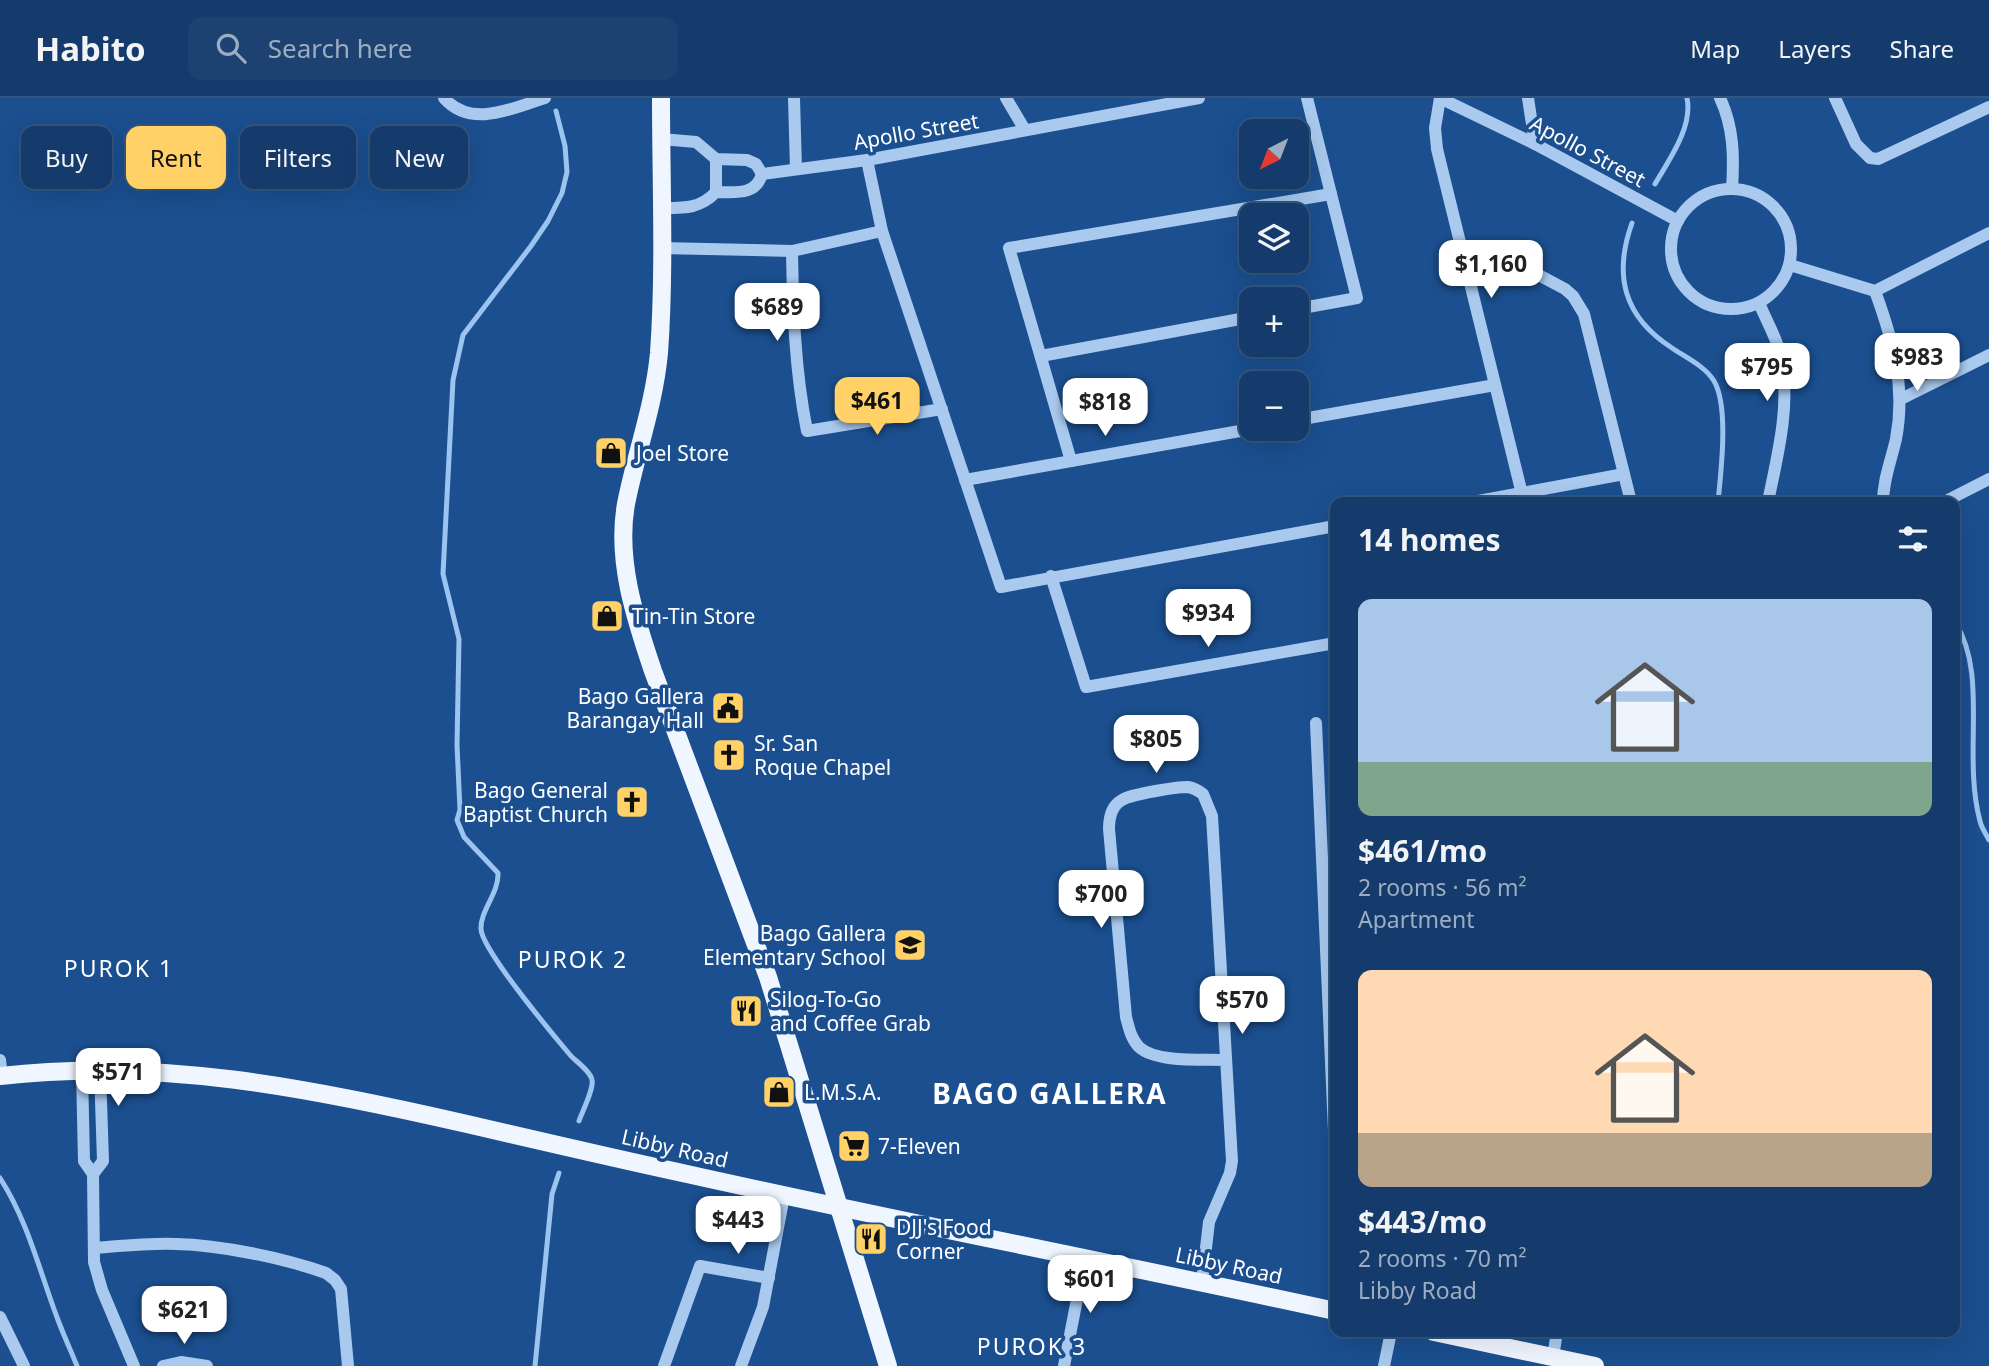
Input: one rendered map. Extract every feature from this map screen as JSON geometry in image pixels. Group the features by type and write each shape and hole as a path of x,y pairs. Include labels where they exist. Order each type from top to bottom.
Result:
{"main road":[{"path":"661,98 659,354 625,515 623,537 629,590 649,659 768,977 888,1366"},
{"name":"Libby Road","path":"1,1071 195,1075 307,1089 784,1196 1330,1310"},
{"path":"1486,1337 1553,1357 1595,1366"}],"street":[{"path":"444,98 479,116 545,98"},
{"path":"794,98 796,169"},
{"path":"1006,98 1025,130"},
{"path":"1116,98 1117,113"},
{"name":"Apollo Street","path":"661,208 696,206 704,203 716,192 748,191 758,185 762,174 867,160 1199,98"},
{"path":"1307,98 1357,298 1309,307"},
{"path":"1440,98 1435,128 1437,149 1523,497"},
{"name":"Apollo Street","path":"1440,98 1535,144 1678,221"},
{"path":"1528,98 1535,144"},
{"path":"1720,98 1733,141 1732,189"},
{"path":"1835,98 1856,144 1870,158 1878,159 1989,107"},
{"path":"661,139 696,142 716,159 747,160 756,164 762,174"},
{"path":"716,159 716,192"},
{"path":"867,160 883,231 1001,587 1330,527"},
{"path":"1732,189 1756,194 1776,209 1788,229 1791,241 1790,265 1778,287 1759,303 1722,309 1689,292 1681,282 1672,258 1673,233 1685,210 1706,194 1732,189"},
{"path":"1071,461 1009,248 1331,194"},
{"path":"661,248 792,251 883,231"},
{"path":"1790,265 1875,291 1989,233"},
{"path":"792,251 796,368 807,431 942,409"},
{"path":"1462,255 1484,251 1505,257 1573,296 1584,314 1630,497"},
{"path":"1875,291 1894,349 1901,399 1896,439 1883,497"},
{"path":"1759,303 1777,343 1784,385 1780,439 1769,497"},
{"path":"1041,356 1239,319"},
{"path":"1901,399 1989,355"},
{"path":"1309,419 1495,385"},
{"path":"965,480 1239,431"},
{"path":"1527,497 1624,474"},
{"path":"1954,497 1989,479"},
{"path":"1051,576 1086,687 1330,644"},
{"path":"1317,723 1330,1034"},
{"path":"1202,1282 1209,1222 1230,1173 1232,1161 1212,816 1203,794 1188,787 1135,795 1122,800 1114,807 1109,817 1126,1017 1131,1036 1139,1047 1151,1055 1226,1060"},
{"path":"91,1071 103,1161 93,1174"},
{"path":"91,1071 84,1161 93,1174 97,1276 134,1366"},
{"path":"741,1366 753,1337 769,1278 784,1196"},
{"path":"94,1248 174,1244 203,1246 313,1269 335,1280 341,1289 348,1366"},
{"path":"1064,1366 1085,1258"},
{"path":"664,1366 701,1266 769,1278"},
{"path":"0,1317 24,1366"},
{"path":"1384,1366 1390,1337"},
{"path":"1553,1357 1556,1337"},
{"path":"163,1366 181,1362 207,1366"}],"waterway":[{"path":"1655,184 1683,132 1688,109 1687,98"},
{"path":"556,111 565,146 567,172 562,193 531,246 463,335 453,380 443,574 459,639 457,745 460,810 457,820 464,837 498,873 496,888 483,915 481,929 493,955 520,993 591,1077 591,1089 579,1121"},
{"path":"1632,223 1623,261 1627,294 1633,309 1656,336 1705,371 1719,392 1723,440 1719,497"},
{"path":"1960,632 1971,666 1975,795 1981,823 1989,840"},
{"path":"535,1366 552,1194 559,1173"},
{"path":"0,1178 26,1229 77,1366"}],"place":[{"name":"Joel Store","path":"611,453"},
{"name":"Tin-Tin Store","path":"607,616"},
{"name":"Bago Gallera Barangay Hall","path":"728,708"},
{"name":"Sr. San Roque Chapel","path":"729,755"},
{"name":"Bago General Baptist Church","path":"632,802"},
{"name":"Bago Gallera Elementary School","path":"910,945"},
{"name":"Silog-To-Go and Coffee Grab","path":"746,1011"},
{"name":"L.M.S.A.","path":"779,1092"},
{"name":"7-Eleven","path":"854,1146"},
{"name":"DJJ's Food Corner","path":"871,1239"}],"district":[{"name":"PUROK 2","path":"573,959"},
{"name":"PUROK 1","path":"119,968"},
{"name":"BAGO GALLERA","path":"1050,1093"},
{"name":"PUROK 3","path":"1032,1346"}]}
